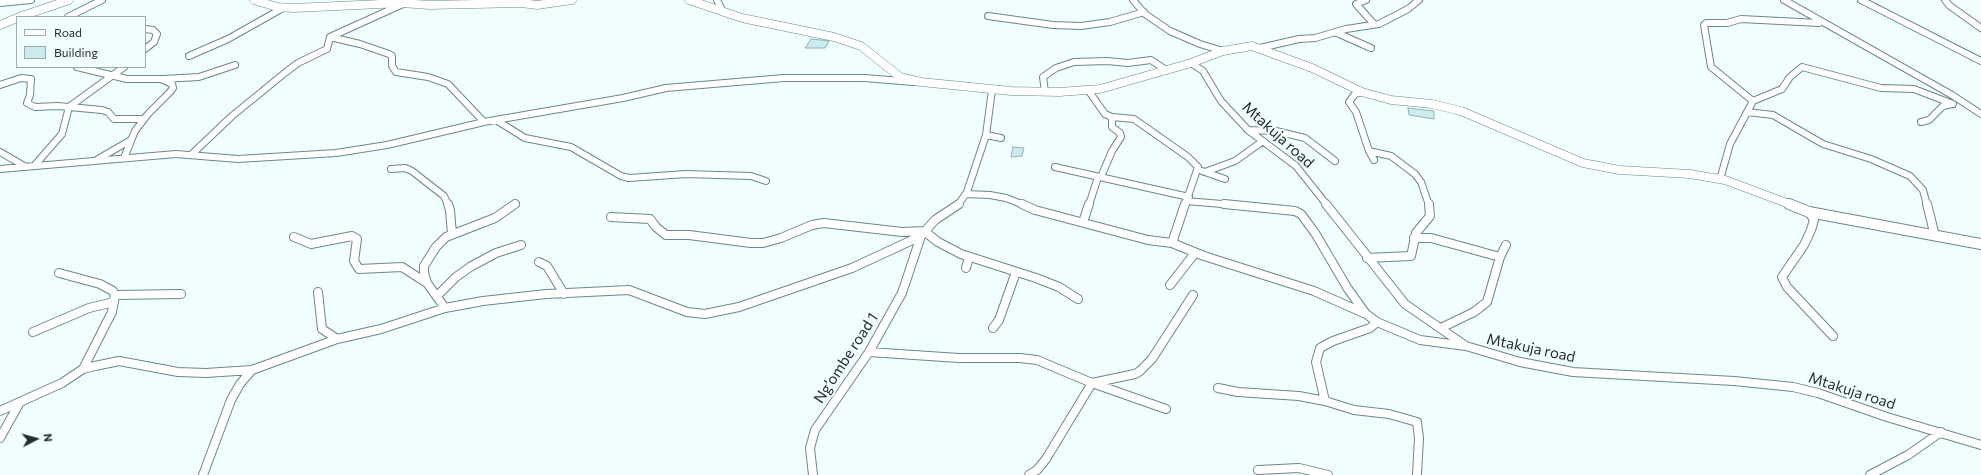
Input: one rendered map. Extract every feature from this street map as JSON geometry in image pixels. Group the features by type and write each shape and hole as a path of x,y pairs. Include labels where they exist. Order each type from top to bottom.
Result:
{"street":[{"path":"0,3 31,0"},
{"path":"21,16 69,0"},
{"path":"70,16 82,8 102,0"},
{"path":"254,0 283,8 339,3 405,3 429,5 521,3 537,5 572,0"},
{"path":"689,0 742,18 834,37 861,46 877,57 900,77 921,82"},
{"path":"717,0 722,10"},
{"path":"1134,0 1152,19 1179,35 1200,44 1223,51"},
{"path":"1366,0 1356,4 1374,24"},
{"path":"0,169 124,158 192,154 238,159 336,153 387,145 484,122 623,98 666,88 784,78 865,78 921,82 992,90 1045,92 1100,89 1191,63 1223,51 1239,47 1260,48 1384,22 1398,15 1419,0"},
{"path":"1784,0 1968,105 1981,114"},
{"path":"1862,0 1981,61"},
{"path":"1944,0 1981,28"},
{"path":"330,37 405,3"},
{"path":"189,56 228,39 283,8"},
{"path":"988,16 1053,25 1081,26 1110,22 1144,12"},
{"path":"0,25 16,18"},
{"path":"1753,100 1711,67 1704,25 1741,19 1824,24"},
{"path":"146,29 153,30 157,34 154,42 146,48"},
{"path":"1337,33 1371,48"},
{"path":"330,37 350,41 389,54 392,56 392,66 396,72 428,77 448,84 484,122"},
{"path":"192,154 232,116 286,72 298,63 327,49 330,37"},
{"path":"1260,48 1312,68 1362,92 1391,100 1432,104 1455,109 1583,163 1619,170 1690,174 1717,178 1739,184 1809,212 1981,244"},
{"path":"1045,92 1043,77 1056,68 1074,62 1107,61 1128,63 1152,60 1166,70"},
{"name":"Mtakuja road","path":"1191,63 1203,71 1221,101 1248,130 1296,166 1349,231 1368,258 1405,304 1466,346 1520,362 1573,372 1734,381 1793,387 1818,393 1887,417 1981,445"},
{"path":"81,68 127,79 161,79 199,77 235,65"},
{"path":"1717,178 1721,176 1730,144 1753,100 1782,89 1795,72 1805,66 1881,88 1914,89 1953,104"},
{"path":"34,166 62,134 66,124 69,107 123,68"},
{"path":"0,85 21,78 31,79 28,105 35,108 69,107 102,110 108,112 114,119 144,119"},
{"path":"124,158 131,140 144,119 173,88 172,84 161,79"},
{"name":"Ng’ombe road 1","path":"813,475 810,448 815,430 869,352 902,293 922,234 935,220 957,207 966,194 986,135 992,90"},
{"path":"1088,90 1105,114 1112,117 1134,120 1195,162 1202,171 1218,178 1225,179"},
{"path":"1362,92 1355,94 1349,102 1356,112 1368,152 1374,160"},
{"path":"1920,122 1929,120 1943,106 1953,104 1968,105"},
{"path":"1747,112 1773,115 1823,144 1871,159 1910,176 1923,190 1935,236"},
{"path":"1083,222 1100,177 1112,151 1122,136 1112,127 1112,117"},
{"path":"496,120 525,138 571,147 621,176 629,178 686,174 751,176 766,181"},
{"path":"1248,130 1276,131 1305,138 1335,161"},
{"path":"986,135 1001,138"},
{"path":"96,161 131,140"},
{"path":"1172,243 1187,199 1202,171 1230,164 1263,141"},
{"path":"0,152 26,167"},
{"path":"1368,152 1391,156 1415,174 1421,182 1428,200 1430,216 1417,230 1414,238 1412,253 1408,257 1368,258"},
{"path":"1055,167 1187,199 1295,210 1301,214 1315,233 1348,289 1366,314"},
{"path":"391,169 405,168 412,171 444,196 450,210 452,234"},
{"path":"966,194 990,195 1006,198 1035,210 1148,240 1172,243 1195,253 1314,291 1366,314 1377,322 1420,340 1466,346"},
{"path":"427,283 424,266 442,240 452,234 495,218 516,204"},
{"path":"1809,212 1814,220 1811,230 1804,245 1782,277 1787,287 1833,336"},
{"path":"611,217 650,219 666,235 689,235 751,243 763,243 781,238 812,225 824,223 922,234 969,257 1054,286 1078,299"},
{"path":"0,411 19,404 62,382 83,369 119,361 178,372 206,374 252,370 337,339 382,329 445,308 483,301 546,294 629,290 646,295 687,312 705,314 739,307 852,268 922,234"},
{"path":"294,237 311,244 352,236 357,239 354,261 359,269 402,267 427,283 445,308"},
{"path":"1414,238 1431,238 1500,257"},
{"path":"437,296 456,277 470,267 496,253 521,245"},
{"path":"1441,328 1474,312 1487,302 1491,293 1500,257 1506,245"},
{"path":"1170,285 1195,253"},
{"path":"966,268 969,257"},
{"path":"540,262 547,266 564,294"},
{"path":"993,328 999,320 1016,272"},
{"path":"59,273 100,284 113,291 115,298 112,312 83,369"},
{"path":"318,292 322,329 337,339"},
{"path":"32,332 115,298 181,294"},
{"path":"1029,475 1037,470 1046,459 1092,383 1135,374 1140,371 1152,359 1193,295"},
{"path":"1326,401 1316,362 1320,348 1333,341 1370,328 1377,322"},
{"path":"869,352 952,358 1020,358 1037,360 1092,383 1166,409"},
{"path":"203,475 230,400 240,384 252,370"},
{"path":"1218,388 1238,392 1300,396 1326,401 1354,410 1389,414 1417,422 1419,438 1417,475"},
{"path":"0,438 19,404"},
{"path":"1870,475 1908,455 1941,432"},
{"path":"1258,470 1298,468 1328,475"}],"building":[{"path":"811,39 829,41 825,48 805,48"},
{"path":"1408,108 1434,111 1434,119 1409,115"},
{"path":"1013,147 1024,148 1022,156 1011,157"}]}
